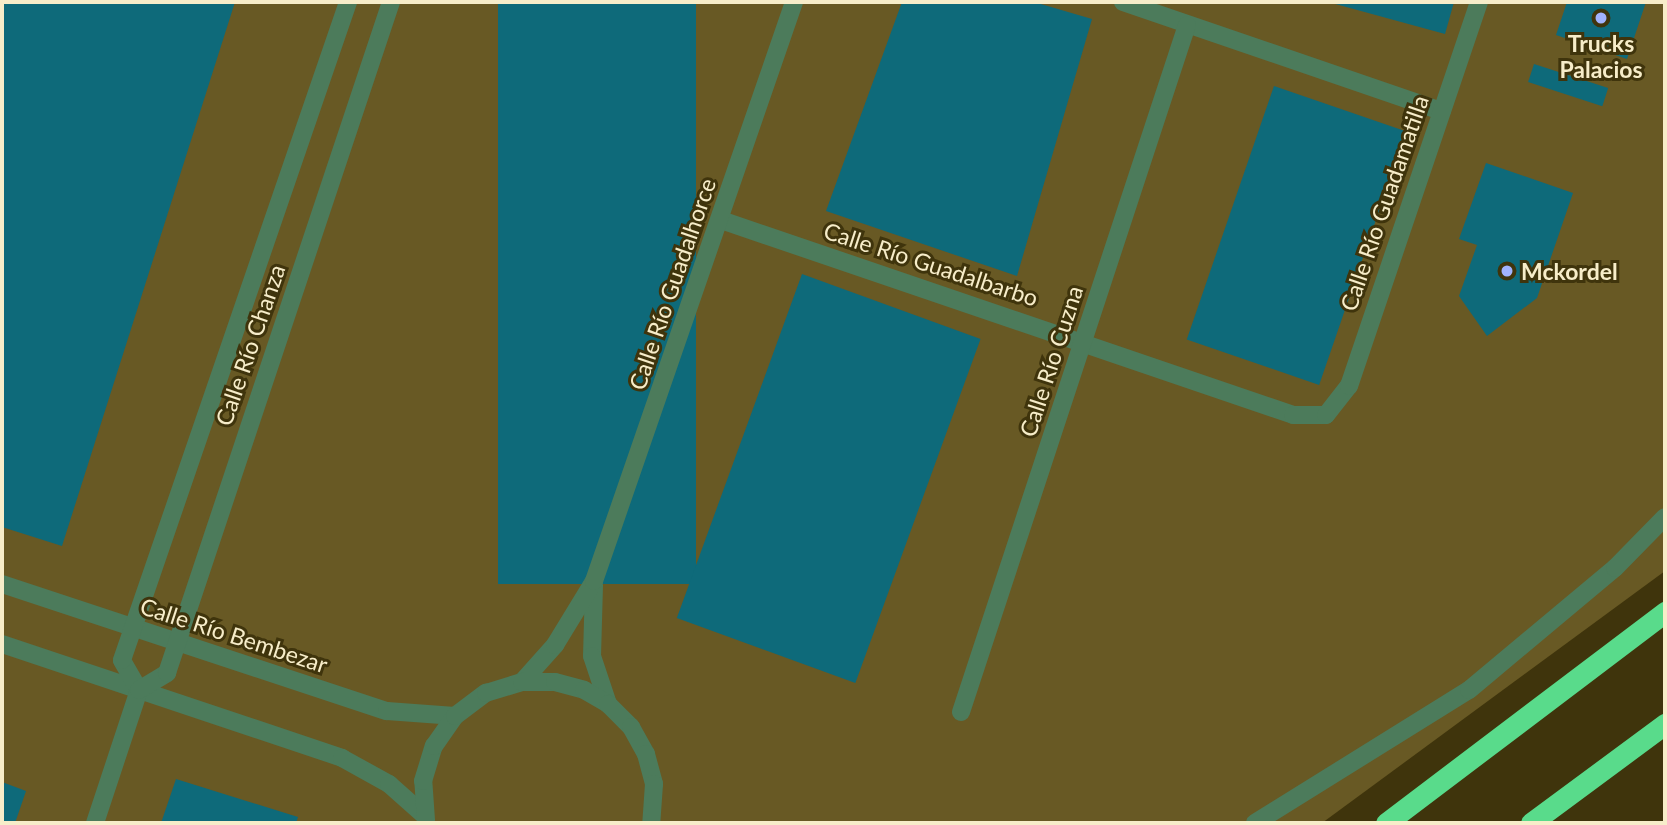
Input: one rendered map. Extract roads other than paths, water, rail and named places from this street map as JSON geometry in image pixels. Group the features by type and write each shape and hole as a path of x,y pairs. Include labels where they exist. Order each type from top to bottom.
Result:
{"highway":[{"path":"1386,823 1665,612"},
{"path":"1531,823 1665,724"}],"street":[{"name":"Calle Río Chanza","path":"348,2 122,660 139,690 167,673 391,2"},
{"name":"Calle Río Guadalhorce","path":"523,682 555,645 594,581 721,220 794,2"},
{"path":"1123,2 1442,111"},
{"name":"Calle Río Guadamatilla","path":"1326,415 1349,386 1479,2"},
{"name":"Calle Río Cuzna","path":"961,712 1187,25"},
{"name":"Calle Río Guadalbarbo","path":"721,220 1083,340 1293,415 1326,415"},
{"path":"1255,823 1469,690 1615,568 1665,517"},
{"name":"Calle Río Guadalhorce","path":"594,581 592,656 608,704"},
{"name":"Calle Río Bembezar","path":"2,584 177,644 387,711 455,716"},
{"path":"2,644 342,758 389,784 425,819"},
{"path":"425,819 424,780 434,746 455,716 486,693 523,682 555,682 584,690 608,704 631,727 646,754 654,784 651,823"},
{"path":"95,823 139,690"}],"place":[{"name":"Trucks Palacios","path":"1601,18"},
{"name":"Mckordel","path":"1507,271"}]}
